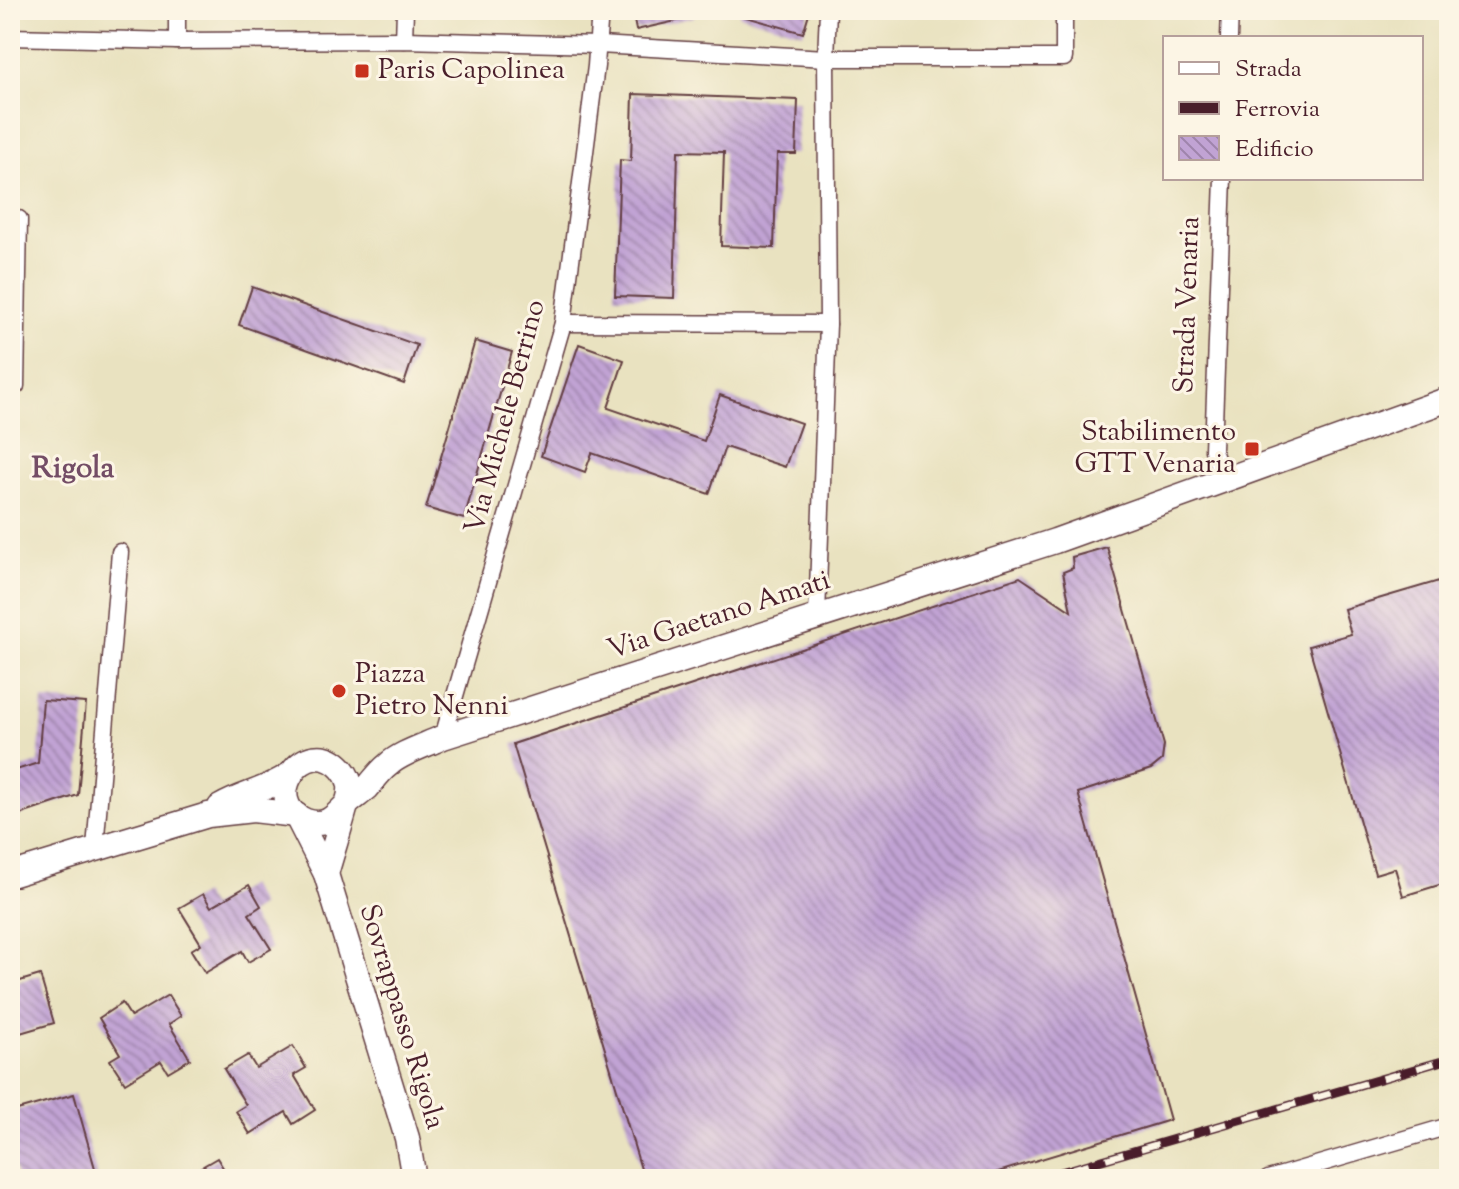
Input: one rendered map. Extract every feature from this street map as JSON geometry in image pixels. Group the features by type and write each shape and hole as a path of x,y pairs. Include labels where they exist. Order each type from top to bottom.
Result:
{"street":[{"path":"177,10 177,41"},
{"path":"404,40 405,10"},
{"name":"Via Michele Berrino","path":"443,737 563,323 599,45 600,10"},
{"path":"817,615 828,324 828,10"},
{"path":"10,37 177,41 404,40 599,45 826,58 1064,58 1064,10"},
{"path":"1229,36 1230,10"},
{"name":"Strada Venaria","path":"1223,180 1213,450 1223,480"},
{"path":"10,386 16,386 19,219"},
{"path":"563,323 828,324"},
{"path":"1223,480 1449,399"},
{"name":"Via Gaetano Amati","path":"346,805 390,763 443,737 1071,535 1223,480"},
{"path":"95,848 120,552"},
{"path":"208,815 232,800 277,784 305,760 327,759 344,771 350,792 326,874"},
{"name":"Via Gaetano Amati","path":"339,766 390,763"},
{"path":"289,775 286,786 289,806 326,874"},
{"path":"10,875 208,815 253,810 296,815 315,823 335,818 346,805"},
{"name":"Sovrappasso Rigola","path":"326,874 407,1138 414,1179"},
{"path":"1268,1179 1449,1126"}],"building":[{"path":"632,10 694,10 694,17 636,30"},
{"path":"740,10 810,10 803,33 739,15"},
{"path":"633,94 798,100 796,154 777,154 774,248 721,246 724,152 678,151 674,298 615,296 620,160 631,161"},
{"path":"252,287 417,345 404,384 239,325"},
{"path":"475,341 512,352 464,519 426,508"},
{"path":"579,344 624,360 608,408 704,441 720,395 801,423 785,467 725,447 709,494 592,453 585,472 541,456"},
{"path":"1107,547 1164,745 1162,760 1151,769 1078,793 1170,1120 975,1179 644,1179 513,744 1020,577 1071,611 1063,572 1073,568 1072,557"},
{"path":"1449,578 1449,882 1403,896 1395,868 1375,874 1309,646 1351,634 1344,609"},
{"path":"43,700 86,703 78,795 10,818 10,772 38,763"},
{"path":"249,885 261,906 249,914 271,949 248,962 242,951 205,973 191,950 201,944 179,908 203,894 211,907"},
{"path":"40,975 54,1023 10,1036 10,984"},
{"path":"168,995 181,1016 169,1024 190,1059 168,1072 161,1061 125,1083 110,1060 120,1054 99,1018 122,1003 131,1017"},
{"path":"293,1046 306,1068 294,1075 315,1110 293,1124 286,1112 250,1134 236,1111 246,1105 224,1069 248,1055 256,1068"},
{"path":"74,1094 98,1179 18,1179 15,1167 10,1168 10,1112"},
{"path":"217,1158 230,1179 181,1179"}],"railway":[{"path":"1037,1179 1449,1059"}],"place":[{"name":"Paris Capolinea","path":"362,71"},
{"name":"Stabilimento GTT Venaria","path":"1252,449"},
{"name":"Piazza Pietro Nenni","path":"339,691"}],"district":[{"name":"Rigola","path":"73,469"}]}
